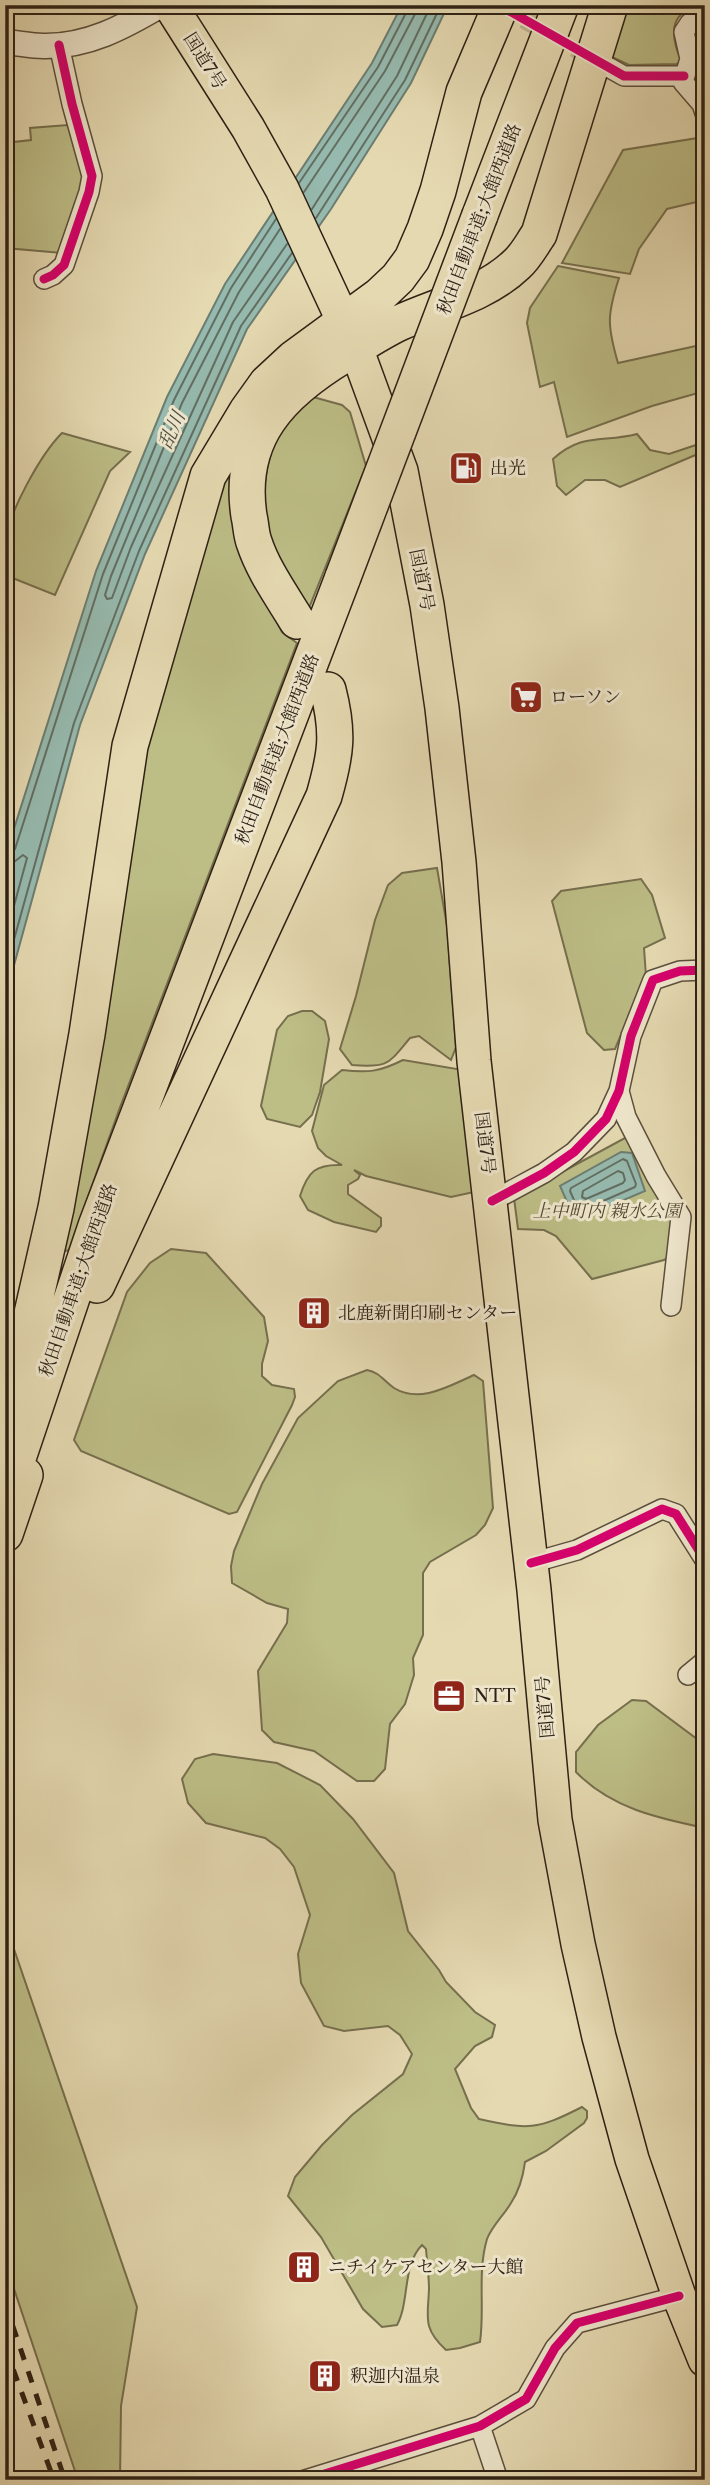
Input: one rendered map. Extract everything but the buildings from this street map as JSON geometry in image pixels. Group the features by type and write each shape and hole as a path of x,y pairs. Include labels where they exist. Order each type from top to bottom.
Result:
{"highway":[{"name":"国道7号","path":"170,5 248,128 282,189 350,334 401,471 436,658 459,862 474,1061 531,1563 555,1820 578,1944 599,2037 632,2159 679,2296 705,2360"},
{"path":"297,621 254,542 247,502 248,467 255,444 278,405 350,334 412,259 438,191 464,92 501,5"},
{"name":"秋田自動車道;大館西道路","path":"5,1497 101,1214 561,5"},
{"path":"5,1432 58,1194 87,1034 130,746 208,476 267,383 294,358 350,334 398,324 465,297 499,277 526,254 539,234 610,5"},
{"path":"5,1534 47,1409 95,1292 324,796 335,760 336,721 328,690"}],"street":[{"path":"5,42 43,46 101,37 161,5"},
{"path":"705,18 690,23 684,32 690,59 683,82 702,104 705,113"},
{"path":"44,279 64,265 92,176 59,45"},
{"path":"608,67 624,76 684,76"},
{"path":"492,1201 544,1173 574,1152 606,1119 619,1091 631,1036 653,980 680,971 705,970"},
{"path":"619,1091 626,1117 656,1176 681,1217 671,1306"},
{"path":"531,1563 577,1550 662,1509 676,1514 705,1560"},
{"path":"688,1675 705,1661"},
{"path":"305,2480 480,2426 526,2399 555,2348 577,2323 679,2296"},
{"path":"480,2426 498,2480"}],"green space":[{"path":"627,5 690,5 691,9 683,13 675,24 674,38 681,60 677,64 629,65 612,57"},
{"path":"68,125 73,130 86,183 62,253 5,248 5,143 31,140 30,128"},
{"path":"704,137 705,200 667,209 639,249 630,274 562,263 623,150"},
{"path":"558,266 619,278 610,320 618,363 705,344 705,391 652,406 567,437 554,382 540,387 527,323 530,308"},
{"path":"313,397 342,405 350,412 366,466 309,608 270,549 265,531 264,501 267,469 275,443 290,420"},
{"path":"62,433 130,452 110,471 55,595 5,575 5,547 12,516 27,485"},
{"path":"637,434 650,450 669,454 705,442 705,451 620,487 605,480 585,480 566,495 557,486 553,459 564,451 584,442"},
{"path":"237,468 249,568 282,632 297,643 119,1110 69,1250 65,1251 61,1245 144,757 224,475"},
{"path":"437,868 447,926 456,1047 451,1060 419,1036 410,1038 392,1059 381,1065 352,1065 340,1049 375,920 388,885 402,873"},
{"path":"641,879 652,895 665,938 644,948 646,976 615,1049 604,1050 587,1033 552,901 561,891"},
{"path":"312,1011 325,1021 329,1039 320,1092 312,1115 300,1127 267,1119 261,1106 277,1030 288,1016"},
{"path":"403,1060 463,1070 474,1192 451,1197 366,1176 354,1170 360,1175 348,1185 348,1194 381,1218 381,1226 376,1232 334,1222 308,1210 300,1196 306,1180 319,1168 342,1165 318,1148 312,1131 324,1085 342,1070 373,1071"},
{"name":"上中町内 親水公園","path":"625,1138 633,1143 675,1221 674,1253 664,1260 592,1279 556,1236 544,1230 518,1229 514,1198"},
{"path":"171,1249 206,1253 264,1317 268,1341 262,1376 272,1385 294,1389 292,1405 237,1512 229,1514 81,1451 74,1440 127,1292 150,1263"},
{"path":"367,1370 394,1388 414,1394 434,1392 474,1375 483,1381 493,1508 485,1525 476,1535 430,1562 423,1573 423,1635 413,1658 414,1675 405,1704 390,1724 385,1769 374,1781 357,1781 314,1751 274,1742 262,1730 258,1671 287,1623 288,1609 267,1603 232,1583 231,1566 234,1551 262,1484 298,1418 338,1381"},
{"path":"632,1700 646,1701 705,1745 705,1828 636,1810 604,1795 576,1772 576,1752 598,1725"},
{"path":"213,1754 277,1763 320,1785 353,1819 394,1873 408,1931 446,1982 475,2012 495,2025 492,2037 475,2046 455,2069 471,2108 479,2119 532,2126 554,2120 582,2107 587,2111 584,2123 546,2151 525,2162 516,2194 489,2234 482,2265 480,2342 446,2350 433,2335 428,2322 426,2249 422,2245 411,2263 404,2305 397,2325 382,2327 363,2309 321,2237 288,2196 295,2177 322,2145 352,2115 403,2074 412,2054 400,2035 388,2026 344,2031 324,2026 301,1983 298,1954 310,1915 294,1867 280,1849 265,1838 206,1823 188,1803 182,1779 195,1759"},
{"path":"5,1923 137,2307 121,2406 120,2480 78,2480 5,2262"}],"water":[{"name":"乱川","path":"402,5 448,5 411,83 331,209 247,329 145,554 80,725 5,998 5,857 96,571 167,397 225,284 372,63"},
{"path":"621,1152 632,1153 645,1191 584,1217 572,1213 560,1186"}],"tunnel":[{"path":"499,5 598,61"}],"railway":[{"path":"5,2303 65,2480"},
{"path":"5,2347 54,2480"}],"cycle path":[{"path":"499,5 624,76 684,76"},
{"path":"44,279 64,265 92,176 59,45"},
{"path":"492,1201 544,1173 574,1152 606,1119 619,1091 631,1036 653,980 680,971 705,970"},
{"path":"531,1563 577,1550 662,1509 676,1514 705,1560"},
{"path":"305,2480 480,2426 526,2399 555,2348 577,2323 679,2296"}],"place":[{"name":"出光","path":"466,468"},
{"name":"ローソン","path":"526,697"},
{"name":"北鹿新聞印刷センター","path":"314,1313"},
{"name":"NTT","path":"449,1696"},
{"name":"ニチイケアセンター大館","path":"304,2267"},
{"name":"釈迦内温泉","path":"325,2376"}]}
